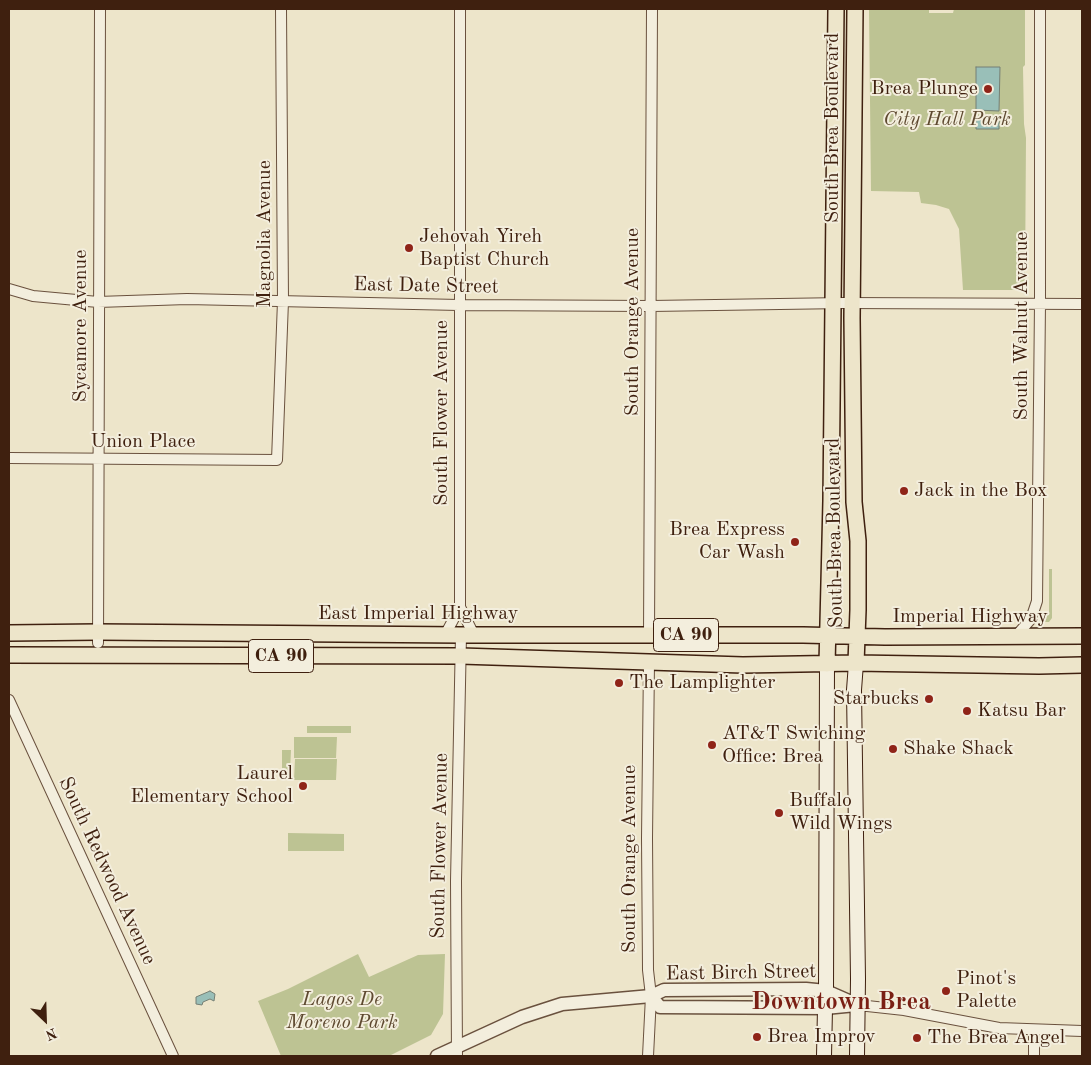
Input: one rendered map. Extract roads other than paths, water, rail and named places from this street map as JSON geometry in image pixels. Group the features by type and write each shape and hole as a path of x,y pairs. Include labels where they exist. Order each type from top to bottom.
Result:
{"main road":[{"name":"South Brea Boulevard","path":"836,9 843,303 854,502 858,541 857,637 854,690 858,1005 856,1056"},
{"name":"South Brea Boulevard","path":"824,1056 826,991 827,664 854,9"},
{"name":"East Imperial Highway","path":"9,633 98,637 296,634 828,636"},
{"path":"204,655 286,647 295,642 296,634"},
{"name":"CA 90","path":"828,636 857,637"},
{"name":"Imperial Highway","path":"857,637 1082,636"},
{"name":"East Imperial Highway","path":"9,655 461,656 743,665 827,664"},
{"name":"CA 90","path":"827,664 1082,665"}],"street":[{"name":"Sycamore Avenue","path":"98,637 100,9"},
{"name":"Magnolia Avenue","path":"277,460 283,301 281,9"},
{"name":"South Flower Avenue","path":"457,1052 456,881 461,656 467,635 460,607 460,9"},
{"name":"South Orange Avenue","path":"649,635 652,9"},
{"name":"South Walnut Avenue","path":"1016,636 1031,619 1037,600 1040,9"},
{"name":"East Date Street","path":"9,289 33,296 98,302 187,299 459,305 1082,304"},
{"name":"Union Place","path":"9,458 277,460"},
{"name":"South Flower Avenue","path":"445,635 460,607"},
{"name":"South Orange Avenue","path":"648,1056 650,996 648,970 647,838 649,662"},
{"name":"South Redwood Avenue","path":"9,700 173,1056"},
{"name":"East Birch Street","path":"437,1056 457,1052 522,1017 562,1004 650,996 664,990 806,989 826,991 858,1005"},
{"name":"East Birch Street","path":"650,996 660,1007 825,1008 858,1005"},
{"path":"858,1005 904,1010 1000,1028 1082,1030"},
{"path":"1034,1030 1034,1056"}],"water":[{"name":"Brea Plunge","path":"976,67 1000,67 999,111 976,110"},
{"path":"976,117 999,117 999,129 976,129"},
{"path":"210,991 215,994 214,1001 210,999 203,1002 202,1005 196,1004 196,997"}],"place":[{"name":"Brea Plunge","path":"988,89"},
{"name":"Jehovah Yireh Baptist Church","path":"409,248"},
{"name":"Jack in the Box","path":"904,491"},
{"name":"Brea Express Car Wash","path":"795,542"},
{"name":"The Lamplighter","path":"619,683"},
{"name":"Starbucks","path":"929,699"},
{"name":"Katsu Bar","path":"967,711"},
{"name":"AT&T Swiching Office: Brea","path":"712,745"},
{"name":"Shake Shack","path":"893,749"},
{"name":"Laurel Elementary School","path":"303,786"},
{"name":"Buffalo Wild Wings","path":"779,813"},
{"name":"Pinot's Palette","path":"946,991"},
{"name":"Brea Improv","path":"757,1037"},
{"name":"The Brea Angel","path":"917,1038"}],"district":[{"name":"Downtown Brea","path":"841,1002"}],"park label":[{"name":"City Hall Park","path":"947,120"},
{"name":"Lagos De Moreno Park","path":"342,1012"}]}
